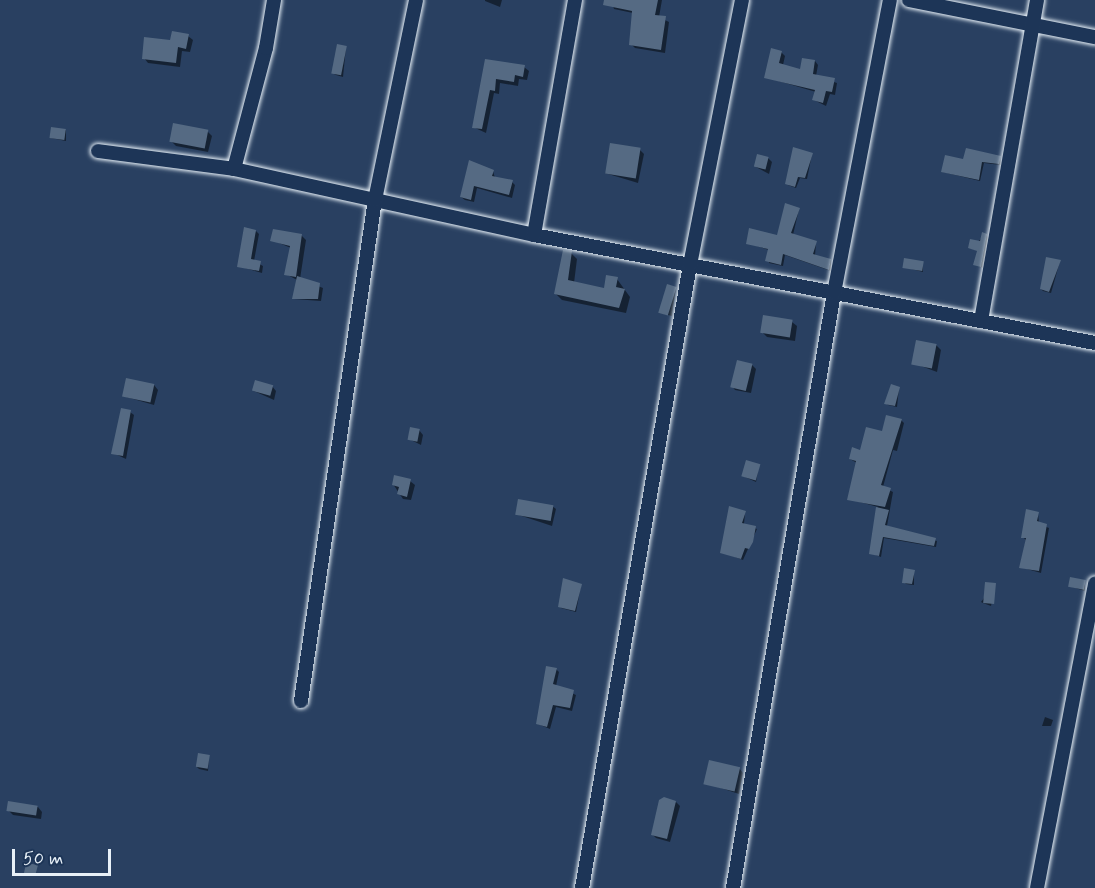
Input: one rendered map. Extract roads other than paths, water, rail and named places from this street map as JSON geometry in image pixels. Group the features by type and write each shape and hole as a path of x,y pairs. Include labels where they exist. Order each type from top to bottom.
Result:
{"street":[{"path":"234,169 266,48 274,0"},
{"path":"301,701 375,200 416,0"},
{"path":"534,236 575,0"},
{"path":"582,888 690,265 742,0"},
{"path":"733,888 834,293 890,0"},
{"path":"909,0 1095,37"},
{"path":"981,321 1037,0"},
{"path":"98,151 234,169 534,236 1095,343"},
{"path":"1037,888 1095,583"}]}
